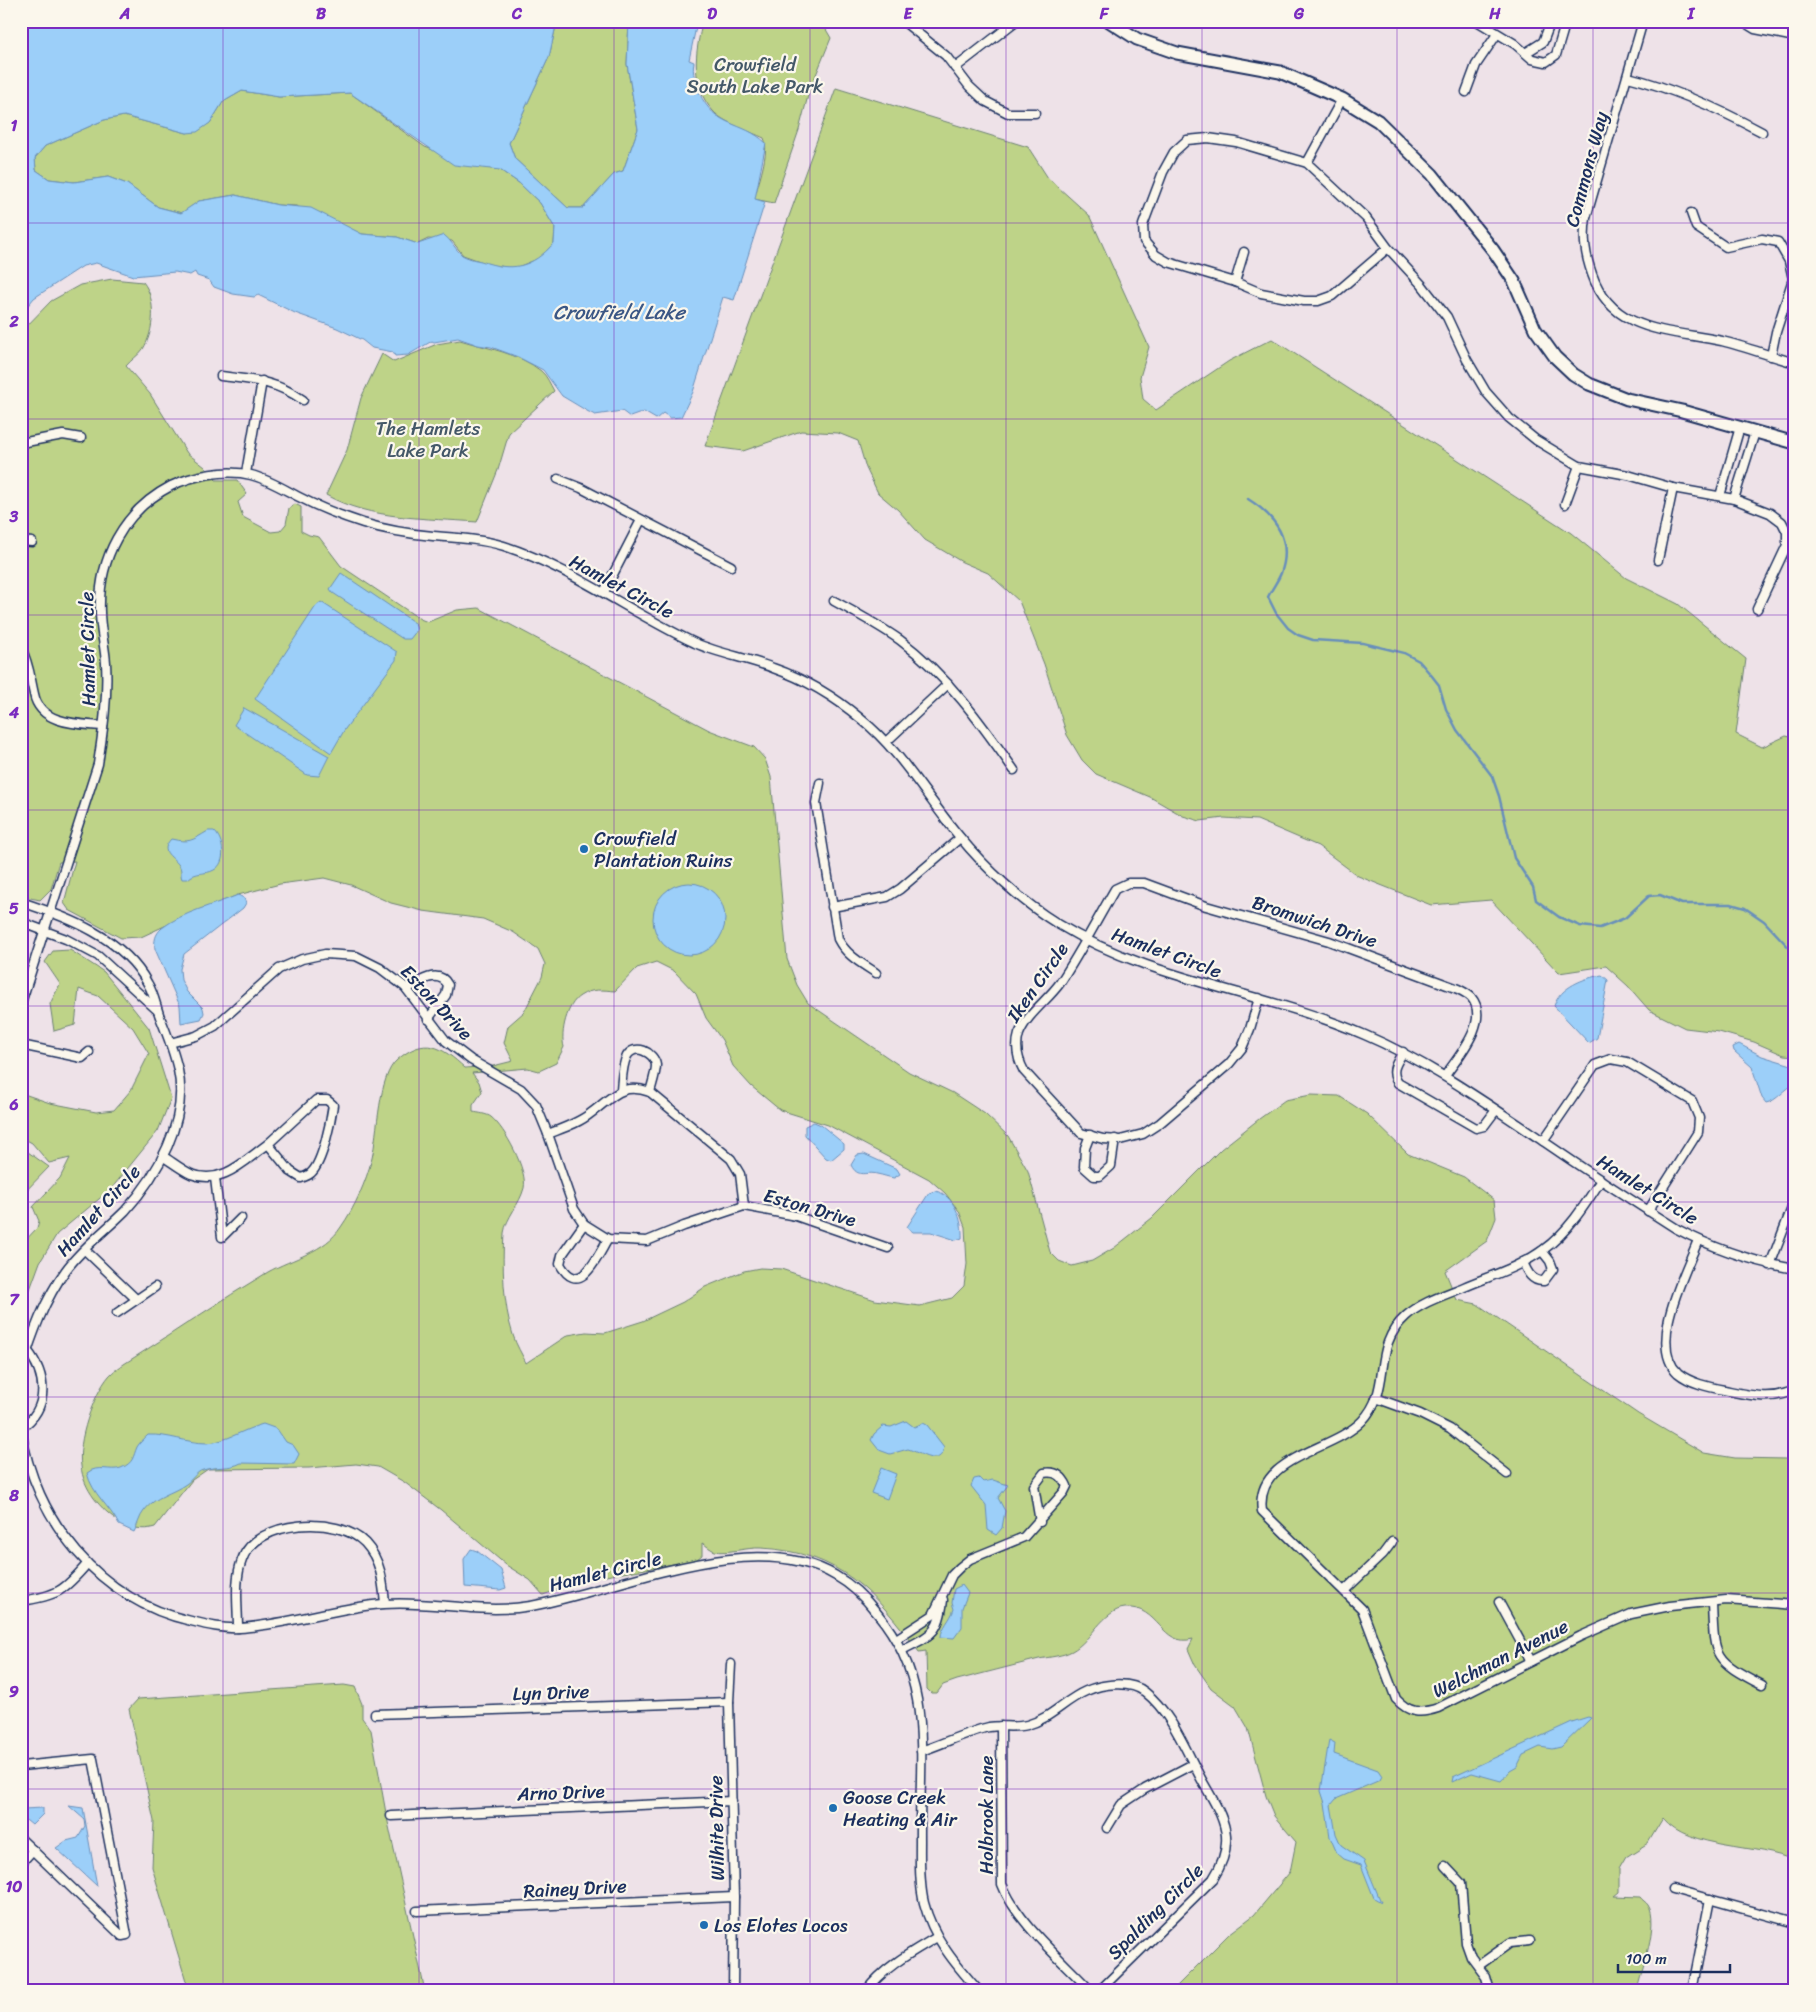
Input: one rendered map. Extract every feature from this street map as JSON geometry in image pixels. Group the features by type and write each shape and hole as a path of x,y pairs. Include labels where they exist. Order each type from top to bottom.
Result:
{"street":[{"path":"903,21 946,56 969,86 985,101 1008,113 1035,113"},
{"path":"955,68 1016,21"},
{"path":"1109,21 1137,39 1177,53 1280,72 1342,99 1378,121 1432,174 1493,250 1514,281 1535,329 1555,357 1573,374 1589,384 1627,399 1740,427 1795,443"},
{"path":"1477,21 1527,52 1532,59 1546,62 1556,55 1566,21"},
{"path":"1527,52 1543,42 1551,21"},
{"name":"Commons Way","path":"1643,21 1586,218 1584,234 1585,253 1597,288 1606,302 1620,316 1653,328 1724,342 1795,363"},
{"path":"1742,21 1755,28 1795,37"},
{"path":"1466,92 1476,66 1497,34"},
{"path":"1628,77 1666,86 1726,113 1762,132"},
{"path":"1307,163 1342,99"},
{"path":"1388,248 1347,285 1332,296 1318,301 1261,293 1235,282 1168,262 1156,255 1144,241 1143,226 1163,172 1174,152 1187,140 1208,138 1236,142 1307,163 1366,218 1388,248 1422,285 1447,317 1467,360 1486,392 1509,418 1536,440 1578,466 1628,475 1673,488 1734,499 1770,514 1782,522 1787,532 1787,545 1757,609"},
{"path":"1691,213 1696,227 1726,247 1762,239 1778,242 1790,261 1793,280 1776,332 1771,356"},
{"path":"1235,282 1244,252"},
{"path":"221,376 262,381 287,389 303,400"},
{"path":"246,473 262,381"},
{"path":"1720,496 1740,427"},
{"path":"1734,499 1755,432"},
{"path":"21,443 63,435 81,438"},
{"path":"1565,504 1578,466"},
{"name":"Hamlet Circle","path":"45,930 98,764 104,726 106,663 100,597 102,571 112,546 125,525 149,500 174,484 199,477 246,473 276,484 335,513 369,525 429,536 469,538 499,544 523,553 604,592 653,622 701,646 770,666 804,680 859,717 887,741 960,838 990,870 1056,923 1129,960 1187,980 1259,998 1326,1019 1403,1052 1445,1076 1648,1211 1698,1240 1770,1265 1795,1269"},
{"path":"558,479 581,488 731,566"},
{"path":"1658,560 1673,488"},
{"path":"604,592 641,520"},
{"path":"21,541 32,542"},
{"path":"834,602 868,620 925,660 981,723 1014,770"},
{"path":"21,648 32,675 34,696 44,711 64,722 104,726"},
{"path":"887,741 948,684"},
{"path":"820,783 816,803 838,939 843,949 876,973"},
{"path":"832,907 887,897 900,889 960,838"},
{"name":"Bromwich Drive","path":"1086,938 1115,890 1128,883 1144,883 1206,906 1329,941 1394,964 1458,989 1471,997 1477,1010 1477,1027 1445,1076"},
{"name":"Hamlet Circle","path":"21,902 50,911 89,928 121,952 137,967 149,985 170,1043 179,1072 180,1092 176,1122 164,1157 150,1180 126,1210 67,1269 45,1304 21,1370"},
{"name":"Hamlet Circle","path":"21,922 45,930 98,956 158,1010"},
{"path":"21,1003 45,930"},
{"name":"Iken Circle","path":"1086,938 1059,984 1025,1023 1019,1035 1017,1049 1019,1062 1024,1071 1081,1132 1115,1139 1143,1134 1160,1123 1229,1064 1242,1048 1259,998"},
{"name":"Eston Drive","path":"170,1043 196,1036 215,1026 279,969 302,958 325,954 356,956 380,968 407,989 446,1041 464,1055 521,1089 536,1105 574,1209 584,1224 608,1239 647,1241 684,1226 744,1206 796,1216 888,1248"},
{"path":"407,989 424,979 436,976 445,980 448,985 446,996 428,1019"},
{"path":"21,1045 82,1058 89,1052"},
{"path":"621,1090 627,1056 631,1051 639,1049 647,1052 653,1058 656,1066 650,1092"},
{"path":"1403,1052 1393,1070 1393,1076 1398,1083 1476,1128 1484,1126 1496,1110"},
{"path":"1543,1141 1595,1065 1611,1060 1627,1062 1692,1101 1699,1118 1698,1132 1648,1211"},
{"path":"548,1134 591,1114 621,1090 636,1087 650,1092 731,1159 740,1174 744,1206"},
{"path":"164,1157 191,1174 215,1178 228,1174 268,1144 316,1100 327,1100 333,1105 331,1120 317,1165 311,1173 301,1178 290,1171 268,1144"},
{"path":"1090,1135 1085,1148 1084,1166 1094,1176 1100,1176 1112,1166 1115,1139"},
{"path":"215,1178 222,1237 241,1218"},
{"name":"Welchman Avenue","path":"1601,1180 1580,1212 1560,1235 1542,1251 1523,1262 1424,1304 1408,1314 1390,1335 1385,1347 1382,1381 1376,1398 1362,1421 1349,1431 1277,1470 1262,1489 1262,1511 1362,1609 1396,1699 1413,1712 1424,1713 1438,1708 1581,1636 1631,1614 1670,1606 1726,1600 1795,1605"},
{"path":"1770,1265 1795,1200"},
{"path":"584,1224 562,1255 560,1264 564,1271 572,1277 578,1278 586,1275 608,1239"},
{"path":"1698,1240 1667,1325 1666,1344 1674,1367 1678,1372 1694,1382 1745,1394 1780,1397 1795,1390"},
{"path":"85,1250 136,1299"},
{"path":"1523,1262 1532,1278 1544,1281 1552,1269 1550,1261 1542,1251"},
{"path":"117,1313 155,1287"},
{"path":"21,1429 30,1422 40,1404 44,1381 38,1364 27,1350"},
{"path":"1376,1398 1420,1414 1450,1429 1506,1474"},
{"name":"Hamlet Circle","path":"21,1429 35,1486 68,1542 87,1564 130,1596 156,1610 176,1618 202,1624 238,1628 385,1604 485,1610 530,1606 724,1558 766,1557 810,1563 838,1576 864,1597 890,1628 902,1650 918,1696 921,1752 920,1856 923,1900 937,1937 958,1968 979,1991"},
{"path":"896,1639 925,1622 933,1614 952,1575 970,1559 1024,1537 1040,1522 1067,1486 1058,1474 1044,1473 1034,1486 1040,1522"},
{"path":"238,1628 238,1583 242,1560 257,1541 278,1529 337,1526 354,1534 369,1548 381,1569 385,1604"},
{"path":"1344,1591 1383,1554 1392,1542"},
{"path":"21,1601 53,1596 69,1585 87,1564"},
{"path":"902,1650 930,1635 937,1626 941,1619 943,1596"},
{"path":"1499,1602 1531,1661"},
{"path":"1712,1602 1714,1638 1717,1653 1724,1663 1762,1685"},
{"name":"Wilhite Drive","path":"730,1664 729,1702 734,1897 733,1991"},
{"name":"Spalding Circle","path":"921,1752 988,1727 1026,1725 1058,1710 1085,1691 1102,1685 1122,1684 1143,1690 1160,1708 1178,1735 1210,1794 1227,1832 1226,1849 1222,1864 1213,1879 1099,1991"},
{"name":"Lyn Drive","path":"374,1714 729,1702"},
{"name":"Holbrook Lane","path":"1002,1726 1002,1884 1008,1900 1019,1915 1091,1991"},
{"path":"21,1766 93,1759 126,1935 122,1936 21,1839"},
{"path":"1107,1828 1121,1805 1145,1789 1193,1764"},
{"name":"Arno Drive","path":"391,1816 732,1801"},
{"path":"21,1862 33,1850"},
{"path":"1445,1866 1461,1883 1466,1943 1486,1977 1490,1991"},
{"path":"1673,1889 1795,1923"},
{"name":"Rainey Drive","path":"417,1911 734,1897"},
{"path":"1692,1991 1710,1899"},
{"path":"866,1991 883,1973 906,1955 937,1937"},
{"path":"1478,1966 1510,1943 1529,1941"}],"green space":[{"path":"557,21 629,21 627,64 638,129 623,171 614,174 583,208 568,208 515,159 509,143 549,57"},
{"name":"Crowfield South Lake Park","path":"703,21 821,21 831,38 809,92 799,130 774,203 754,199 765,159 764,138 717,115 701,91 696,68 698,44"},
{"path":"836,88 1028,147 1048,178 1089,215 1149,347 1140,377 1143,399 1156,410 1229,361 1272,339 1571,533 1626,578 1678,604 1746,659 1736,734 1762,747 1786,736 1795,738 1795,1056 1784,1055 1754,1042 1719,1032 1685,1028 1649,1010 1628,986 1606,966 1559,973 1491,900 1431,905 1358,876 1318,846 1257,820 1224,818 1200,821 1183,816 1150,797 1096,774 1082,760 1067,735 1044,664 1019,601 988,573 962,562 925,540 898,510 878,493 866,468 858,441 838,433 801,431 743,451 705,446"},
{"path":"242,91 279,97 350,93 425,147 479,167 500,170 519,183 540,203 555,228 554,243 540,258 515,268 491,265 463,255 452,241 428,239 418,244 397,237 362,234 296,206 278,205 235,195 199,201 182,213 158,207 127,184 108,177 74,182 49,179 36,170 35,158 45,146 104,120 124,116 187,133 210,123 223,102"},
{"path":"112,279 143,282 152,306 152,325 143,349 126,366 150,394 187,453 205,467 216,480 237,480 247,494 238,502 243,517 271,532 280,531 286,524 289,508 295,504 301,507 301,531 319,537 341,566 420,619 428,622 457,610 479,608 709,730 754,747 765,759 771,777 787,959 797,985 808,1003 909,1072 953,1093 985,1114 1008,1136 1028,1171 1050,1252 1059,1261 1072,1266 1092,1261 1114,1248 1152,1218 1221,1149 1285,1100 1311,1095 1339,1096 1367,1114 1408,1154 1464,1177 1494,1200 1496,1218 1487,1241 1445,1271 1457,1300 1477,1304 1638,1414 1704,1453 1735,1458 1786,1459 1795,1457 1795,1861 1780,1855 1689,1836 1663,1818 1648,1843 1626,1857 1619,1869 1619,1892 1614,1896 1640,1897 1648,1905 1651,1913 1651,1935 1637,1991 1172,1991 1229,1934 1254,1915 1290,1872 1296,1842 1274,1816 1266,1796 1248,1728 1235,1706 1211,1688 1195,1665 1188,1649 1193,1639 1182,1640 1174,1638 1145,1613 1136,1609 1125,1608 1117,1610 1110,1614 1079,1646 1068,1653 957,1680 943,1685 937,1693 931,1693 927,1689 926,1651 919,1652 871,1594 853,1579 834,1567 813,1558 788,1551 756,1548 720,1552 702,1543 702,1555 696,1560 606,1576 594,1574 588,1569 586,1579 543,1595 530,1580 506,1565 441,1510 404,1482 378,1467 356,1464 309,1468 208,1469 192,1480 155,1527 150,1528 141,1529 128,1525 106,1511 94,1498 85,1483 80,1456 81,1444 92,1406 109,1376 124,1364 250,1283 268,1272 317,1249 334,1236 351,1211 367,1176 374,1147 382,1091 391,1068 397,1060 416,1048 424,1046 440,1049 465,1068 493,1066 513,1061 504,1043 508,1026 524,1012 542,977 545,964 538,949 513,932 483,919 423,911 391,903 351,885 324,878 280,884 238,895 188,915 141,937 121,938 69,910 64,903 75,861 59,862 51,889 40,900 21,896 21,332 51,301 80,285","holes":["656,962 674,971 696,994 706,1018 722,1040 733,1066 751,1086 780,1110 828,1125 929,1179 945,1193 959,1211 965,1227 967,1264 964,1286 952,1298 920,1306 875,1300 781,1269 760,1268 744,1271 705,1287 683,1302 643,1321 605,1333 586,1332 568,1335 526,1363 513,1335 507,1311 503,1258 505,1227 522,1194 524,1181 519,1161 503,1130 491,1117 473,1112 473,1105 482,1092 479,1082 472,1073 528,1068 539,1071 556,1063 564,1047 563,1034 568,1012 571,1005 580,996 593,991 615,991 637,968"]},
{"name":"The Hamlets Lake Park","path":"460,340 513,355 523,360 545,375 554,391 509,433 498,470 477,522 380,513 343,503 326,495 347,450 361,398 382,354 394,362 437,344"},
{"path":"70,950 104,972 149,1028 171,1098 158,1131 111,1189 57,1234 40,1262 29,1292 21,1289 21,1245 37,1228 39,1221 33,1207 60,1178 70,1158 49,1163 32,1143 21,1137 21,1093 50,1103 96,1112 114,1110 131,1090 149,1054 133,1028 98,996 79,989 75,1025 54,1031 50,1004 60,984 45,962 53,951"},
{"path":"21,1147 49,1167 21,1196"},
{"path":"344,1685 355,1687 362,1704 362,1718 371,1730 386,1813 425,1991 189,1991 152,1867 154,1821 129,1709 138,1699"}],"water":[{"name":"Crowfield Lake","path":"21,21 557,21 549,57 509,143 515,159 568,208 583,208 614,174 623,171 638,129 627,64 629,21 702,21 700,27 696,27 689,60 694,62 695,81 705,104 721,118 757,136 766,143 755,199 765,202 734,300 723,297 693,392 681,417 670,418 663,413 656,419 644,412 630,417 622,411 595,415 562,396 543,370 518,357 458,338 432,341 408,355 395,356 393,352 372,348 362,340 337,328 295,313 258,295 254,297 233,294 214,287 209,280 197,276 195,272 190,275 175,272 133,276 96,263 83,266 34,298 21,314","holes":["242,91 279,97 350,93 454,165 500,170 519,183 540,203 555,228 554,243 538,258 529,263 521,266 502,266 464,256 444,235 418,244 397,237 362,234 311,208 278,205 235,195 199,201 181,213 158,207 127,184 108,177 74,182 49,179 36,170 35,158 45,146 104,120 124,116 187,133 197,132 210,123 223,102"]},
{"path":"341,573 415,623 417,630 410,639 403,639 333,593 330,589"},
{"path":"321,602 397,652 396,660 345,729 331,753 255,699 316,606"},
{"path":"244,708 329,756 319,776 307,775 234,725"},
{"path":"208,831 214,831 220,840 223,851 221,862 214,870 194,875 188,879 182,879 180,867 168,854 167,844 171,839 190,840"},
{"path":"689,883 709,889 719,899 725,919 719,939 709,949 689,955 669,949 659,939 653,919 659,899 669,889"},
{"path":"238,895 244,898 246,903 243,908 184,954 180,969 181,980 187,992 203,1008 204,1013 201,1019 181,1023 180,1006 155,949 156,935 170,922"},
{"path":"1602,975 1608,980 1597,1038 1589,1043 1554,1006 1557,999 1574,984"},
{"path":"1739,1044 1762,1056 1795,1066 1795,1084 1774,1100 1766,1103 1762,1098 1752,1067 1734,1051 1733,1047"},
{"path":"814,1122 821,1125 844,1144 844,1149 831,1160 826,1158 805,1135 805,1126"},
{"path":"864,1154 897,1169 900,1174 894,1178 873,1173 862,1174 856,1172 851,1165 857,1155"},
{"path":"935,1191 947,1197 956,1209 961,1224 962,1238 956,1240 931,1232 913,1232 907,1227 929,1193"},
{"path":"906,1421 914,1427 923,1423 927,1425 944,1447 939,1457 929,1457 908,1449 890,1454 879,1450 871,1440 874,1434 883,1426 891,1427"},
{"path":"263,1424 277,1429 286,1442 293,1445 299,1454 294,1464 241,1463 201,1471 186,1484 148,1506 134,1532 119,1525 89,1480 87,1473 91,1470 117,1469 128,1464 138,1445 148,1435 207,1443 221,1440"},
{"path":"881,1468 896,1474 887,1499 871,1493"},
{"path":"979,1478 983,1482 993,1480 1008,1485 998,1498 1005,1511 1002,1528 996,1535 988,1530 986,1505 971,1486 974,1479"},
{"path":"471,1549 477,1551 501,1570 506,1588 500,1590 465,1587 464,1559"},
{"path":"962,1585 968,1593 962,1608 962,1627 954,1638 941,1637 954,1609 952,1603 954,1589"},
{"path":"1588,1717 1591,1718 1561,1747 1552,1749 1540,1747 1523,1755 1517,1767 1510,1771 1501,1781 1472,1773 1452,1782 1453,1777 1572,1722"},
{"path":"1329,1740 1335,1743 1334,1754 1378,1770 1382,1776 1380,1780 1336,1799 1331,1805 1336,1834 1341,1845 1364,1861 1381,1902 1374,1898 1361,1865 1344,1859 1337,1853 1330,1837 1325,1803 1321,1791"},
{"path":"21,1806 23,1809 43,1808 43,1814 32,1825 21,1816"},
{"path":"69,1806 83,1808 97,1886 56,1848 66,1841 78,1838 85,1826 84,1819"}],"waterway":[{"path":"1248,499 1273,521 1283,540 1285,550 1284,561 1280,576 1268,597 1276,613 1288,628 1298,635 1313,640 1363,643 1404,653 1419,661 1439,685 1446,709 1457,730 1492,776 1499,796 1514,858 1533,887 1536,900 1559,917 1580,926 1600,928 1625,918 1649,896 1660,895 1682,904 1731,904 1745,908 1764,921 1795,954"}],"place":[{"name":"Crowfield Plantation Ruins","path":"584,849"},
{"name":"Goose Creek Heating & Air","path":"833,1808"},
{"name":"Los Elotes Locos","path":"704,1925"}]}
